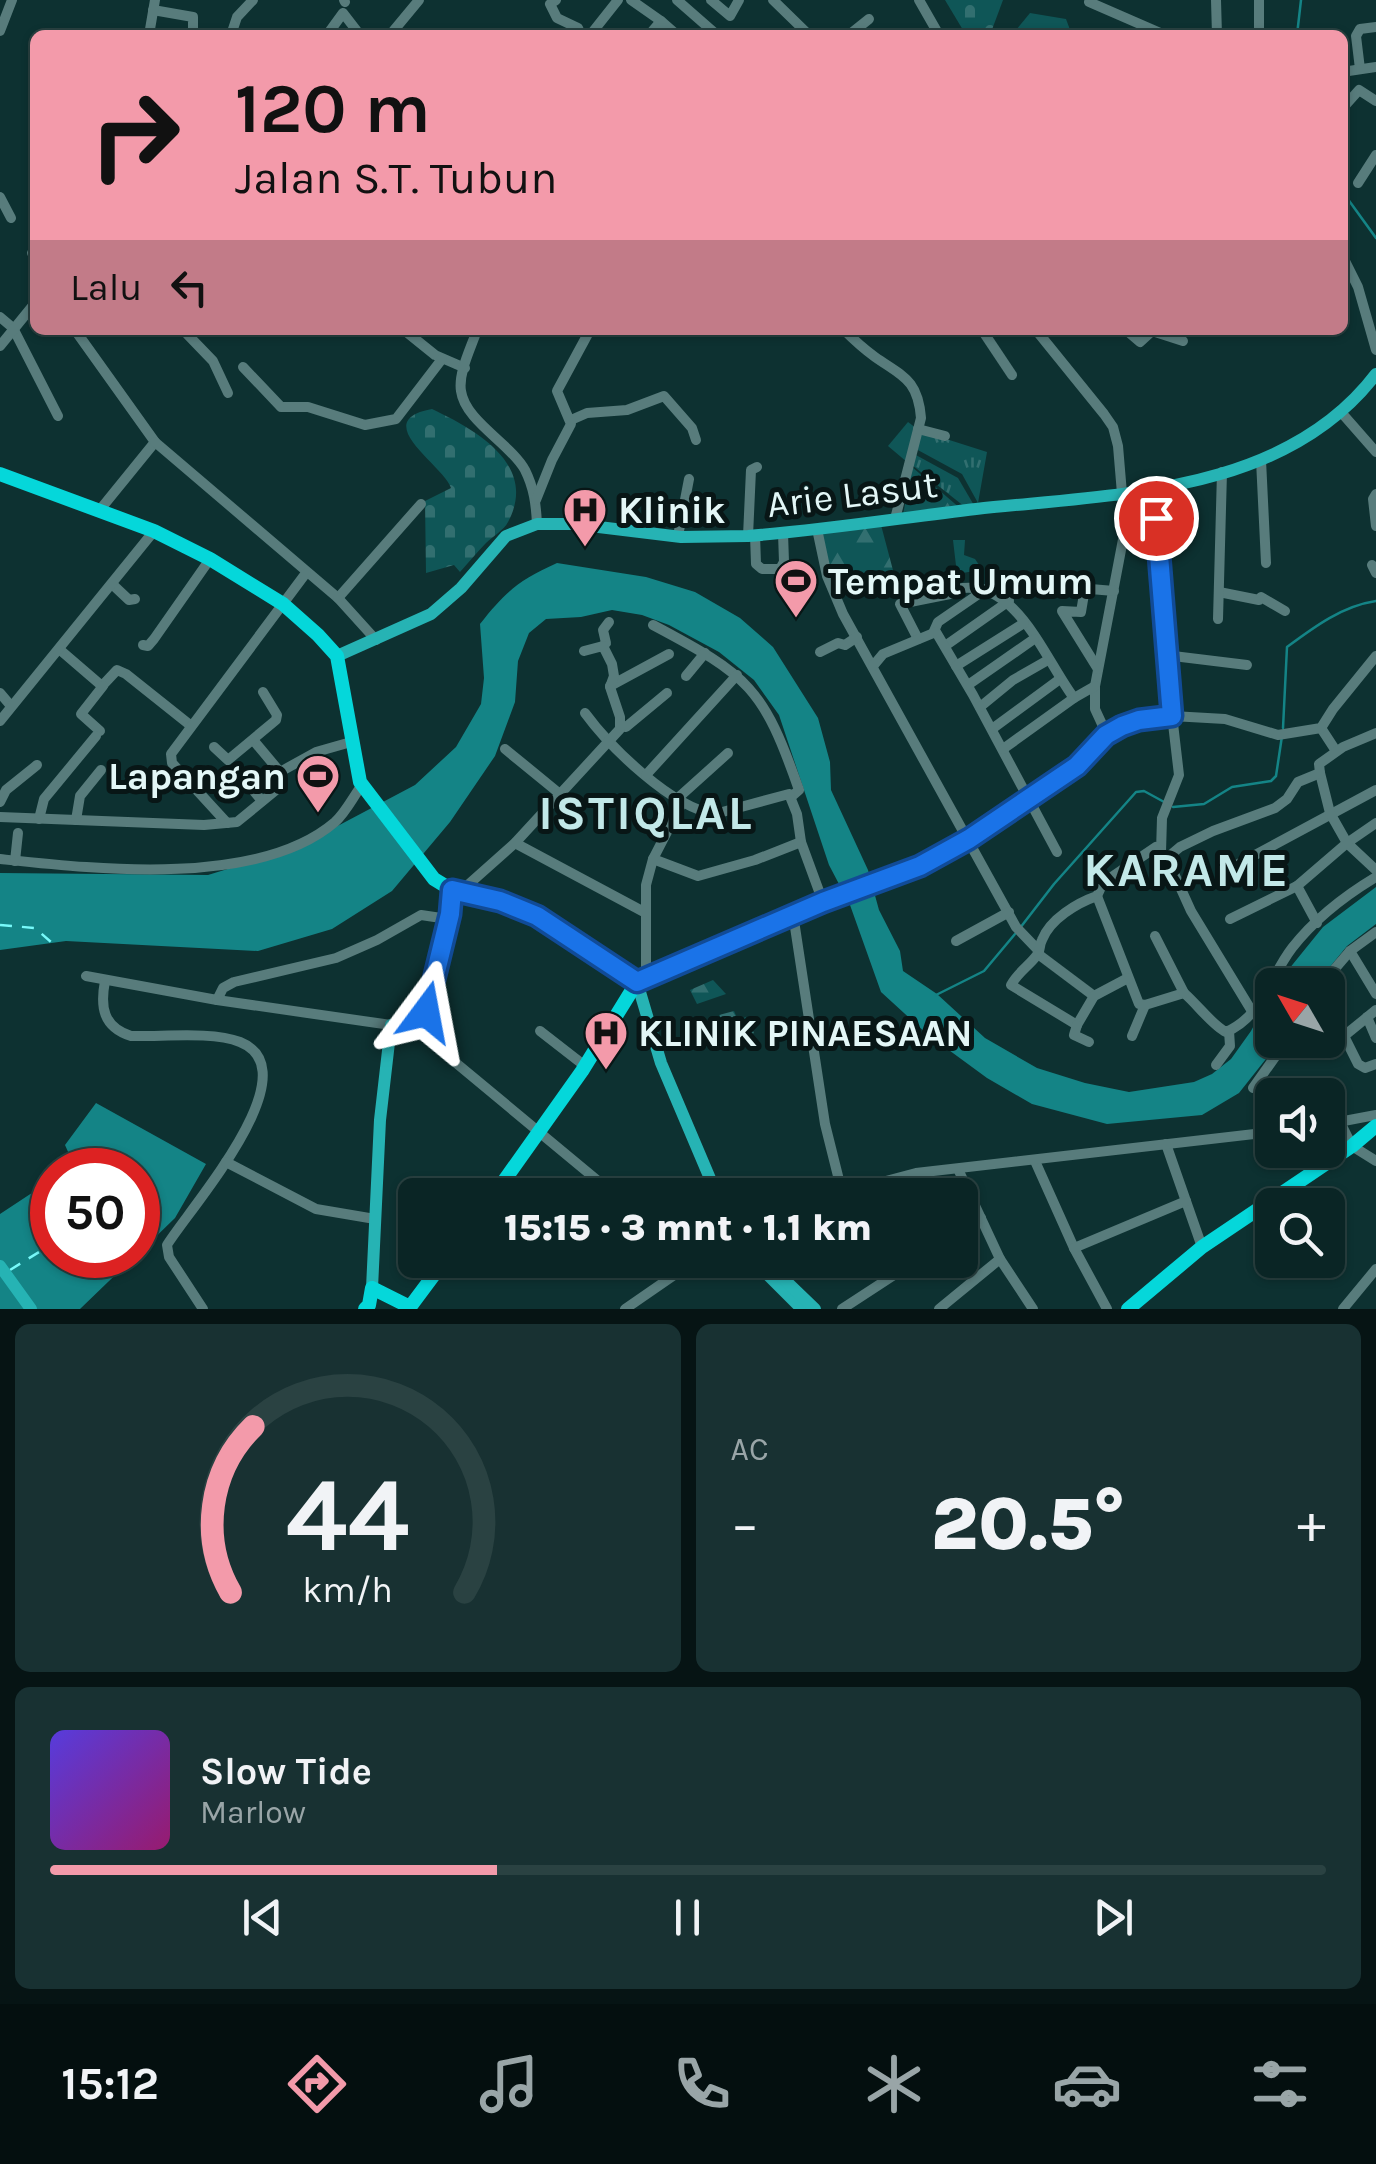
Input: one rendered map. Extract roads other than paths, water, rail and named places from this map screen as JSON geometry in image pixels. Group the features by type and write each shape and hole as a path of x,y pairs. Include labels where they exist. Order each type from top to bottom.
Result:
{"highway":[{"path":"0,474 154,531 210,559 282,604 337,656 351,742 366,790 447,887 537,916 642,979 507,1178"},
{"path":"1345,1151 1376,1126"},
{"path":"1128,1309 1202,1247 1320,1168"},
{"path":"368,1308 372,1288 412,1308 433,1278"}],"main road":[{"name":"Arie Lasut","path":"537,524 574,524 678,536 752,536 1120,495 1222,472 1294,446 1374,380"},
{"path":"337,656 430,614 461,588 506,536 537,524"},
{"path":"372,1288 380,1120 391,1025 414,1022 447,917 447,887"},
{"path":"642,979 661,1063 710,1178"},
{"path":"0,1266 31,1309"},
{"path":"771,1278 802,1309"},
{"path":"783,1278 815,1309"}],"street":[{"path":"0,31 12,0"},
{"path":"233,30 237,17 253,0"},
{"path":"394,30 419,0"},
{"path":"556,0 550,4 557,18 579,30"},
{"path":"595,30 618,0"},
{"path":"631,0 672,30"},
{"path":"678,0 711,30"},
{"path":"711,0 730,16 739,0"},
{"path":"773,0 799,30"},
{"path":"919,0 936,30"},
{"path":"1216,0 1217,30"},
{"path":"1259,0 1259,30"},
{"path":"1088,2 1154,30"},
{"path":"330,30 345,4"},
{"path":"345,4 358,30"},
{"path":"150,30 154,5 192,17 193,30"},
{"path":"855,30 870,19"},
{"path":"654,30 662,21"},
{"path":"1360,69 1356,36 1360,29 1376,27"},
{"path":"1348,71 1376,67"},
{"path":"1348,102 1358,90 1376,101"},
{"path":"1358,182 1376,156"},
{"path":"0,197 11,218"},
{"path":"1348,267 1358,287 1376,350"},
{"path":"0,346 30,309"},
{"path":"0,317 14,328 58,416"},
{"path":"79,335 156,442 338,598 376,640"},
{"path":"189,335 213,362 228,392"},
{"path":"411,335 442,359 465,368"},
{"path":"475,335 460,388 467,408 524,467 536,500 537,524"},
{"path":"571,420 557,392 587,335"},
{"path":"850,335 909,381 920,405 918,429 895,519"},
{"path":"985,335 1012,374"},
{"path":"1040,335 1113,427 1118,446 1125,529 1095,686 1095,708 1106,735"},
{"path":"1164,335 1183,341"},
{"path":"244,367 282,407 308,407 365,425 396,419 442,359"},
{"path":"536,500 571,420 587,413 627,410 664,396 692,428 696,440"},
{"path":"1340,411 1368,435 1376,452"},
{"path":"918,429 945,436"},
{"path":"99,511 156,442"},
{"path":"1262,460 1266,564"},
{"path":"757,467 751,470 752,536 756,564 762,569 780,569 784,562 783,533"},
{"path":"1218,619 1222,472"},
{"path":"678,536 689,479"},
{"path":"1154,489 1165,655 1179,775 1161,825 1164,855 1191,911 1254,1013"},
{"path":"1376,494 1376,526"},
{"path":"338,598 421,504"},
{"path":"818,529 833,593 1019,930 1039,952 1094,996"},
{"path":"0,721 154,531"},
{"path":"142,645 154,639 210,559"},
{"path":"227,823 171,761 170,754 306,574"},
{"path":"1219,592 1259,600 1266,582"},
{"path":"112,584 122,596 135,599"},
{"path":"918,640 900,604 973,586 986,589 1009,601 1074,698"},
{"path":"1066,587 1114,591"},
{"path":"1085,588 1081,612 1062,612 1099,670"},
{"path":"873,666 883,654 935,632 938,622 986,589"},
{"path":"1261,597 1285,611"},
{"path":"944,646 1009,601"},
{"path":"584,651 606,643 604,630 609,622"},
{"path":"956,666 1024,623"},
{"path":"653,626 705,652 737,675 766,708 799,790 792,797"},
{"path":"935,632 1057,852"},
{"path":"820,652 857,637"},
{"path":"968,686 1034,639"},
{"path":"603,646 612,664 614,676 610,687 621,726"},
{"path":"59,649 103,686"},
{"path":"686,676 705,652"},
{"path":"610,687 669,654"},
{"path":"1165,655 1247,665"},
{"path":"1321,728 1332,708 1376,656"},
{"path":"980,707 1048,660"},
{"path":"39,818 44,798 98,733 82,714 117,670 190,726"},
{"path":"646,775 737,675"},
{"path":"992,729 1060,679"},
{"path":"1003,750 1095,686"},
{"path":"214,748 228,760 278,718 263,692"},
{"path":"0,693 11,706"},
{"path":"621,726 626,727 667,693"},
{"path":"584,713 606,742 646,775 680,800 713,814 785,793 792,797"},
{"path":"642,979 823,902 886,880 969,839 1077,766 1106,735 1139,720 1172,716 1225,720 1283,735 1321,728"},
{"path":"447,887 515,843 621,726"},
{"path":"1321,728 1336,751"},
{"path":"1155,936 1184,992 1220,1030 1229,1031 1254,1013 1291,950 1376,873 1346,843 1330,813 1320,764 1336,751 1376,733"},
{"path":"254,740 280,772 316,752 351,742"},
{"path":"505,748 560,794"},
{"path":"642,979 648,934 644,912 646,885 653,859 680,800 728,752"},
{"path":"37,765 6,790 0,817 227,823 236,822 281,786"},
{"path":"76,820 80,796 101,770"},
{"path":"1164,855 1274,808 1287,800 1298,782 1320,773"},
{"path":"242,777 262,801"},
{"path":"0,859 176,869 248,861 328,826 366,790"},
{"path":"1231,868 1376,790"},
{"path":"792,797 800,842 823,902"},
{"path":"1230,918 1297,886 1346,843 1376,823"},
{"path":"15,861 18,832"},
{"path":"653,859 698,876 800,842"},
{"path":"515,843 644,912"},
{"path":"1077,1025 1011,985 1018,972 1039,952 1042,937 1078,903 1097,896 1103,883 1156,848 1164,855"},
{"path":"1297,886 1317,924"},
{"path":"1097,896 1137,1002 1145,1005 1184,992"},
{"path":"956,941 1009,912"},
{"path":"794,914 835,1178"},
{"path":"218,1000 222,988 234,982 336,958 378,940 420,915 447,917"},
{"path":"1336,968 1350,951 1376,932"},
{"path":"1350,951 1376,994"},
{"path":"203,1309 169,1257 167,1245 226,1162 262,1090 266,1071 263,1060 254,1050 225,1038 121,1033 111,1026 102,1008 95,978 391,1025"},
{"path":"1089,1042 1074,1035 1094,996 1128,978"},
{"path":"1132,1036 1145,1005"},
{"path":"1376,1038 1371,1014 1344,1036 1362,1068 1376,1064"},
{"path":"1346,1016 1356,1025"},
{"path":"414,1022 595,1178"},
{"path":"540,1030 584,1066"},
{"path":"1216,1066 1230,1046 1229,1031"},
{"path":"1253,1088 1274,1058"},
{"path":"1345,1122 1376,1115"},
{"path":"897,1178 1255,1134"},
{"path":"1345,1139 1376,1161"},
{"path":"1166,1144 1202,1247"},
{"path":"1035,1161 1107,1309"},
{"path":"226,1162 316,1209 375,1219"},
{"path":"958,1169 1000,1260 1033,1309"},
{"path":"1074,1248 1186,1201"},
{"path":"939,1309 1000,1260"},
{"path":"1342,1309 1376,1269"},
{"path":"625,1309 666,1278"},
{"path":"842,1309 889,1278"}],"waterway":[{"path":"1298,30 1301,0"},
{"path":"1348,199 1376,238"},
{"path":"1283,728 1287,647 1340,612 1376,601"},
{"path":"1173,807 1204,804 1232,787 1271,781 1276,776 1282,736"},
{"path":"1020,928 1136,792 1144,791 1166,803"},
{"path":"936,995 984,971 1015,934"}],"place":[{"name":"Klinik","path":"585,548"},
{"name":"Tempat Umum","path":"796,619"},
{"name":"Lapangan","path":"318,814"},
{"name":"KLINIK PINAESAAN","path":"606,1071"}],"district":[{"name":"ISTIQLAL","path":"646,812"},
{"name":"KARAME","path":"1187,869"}]}
